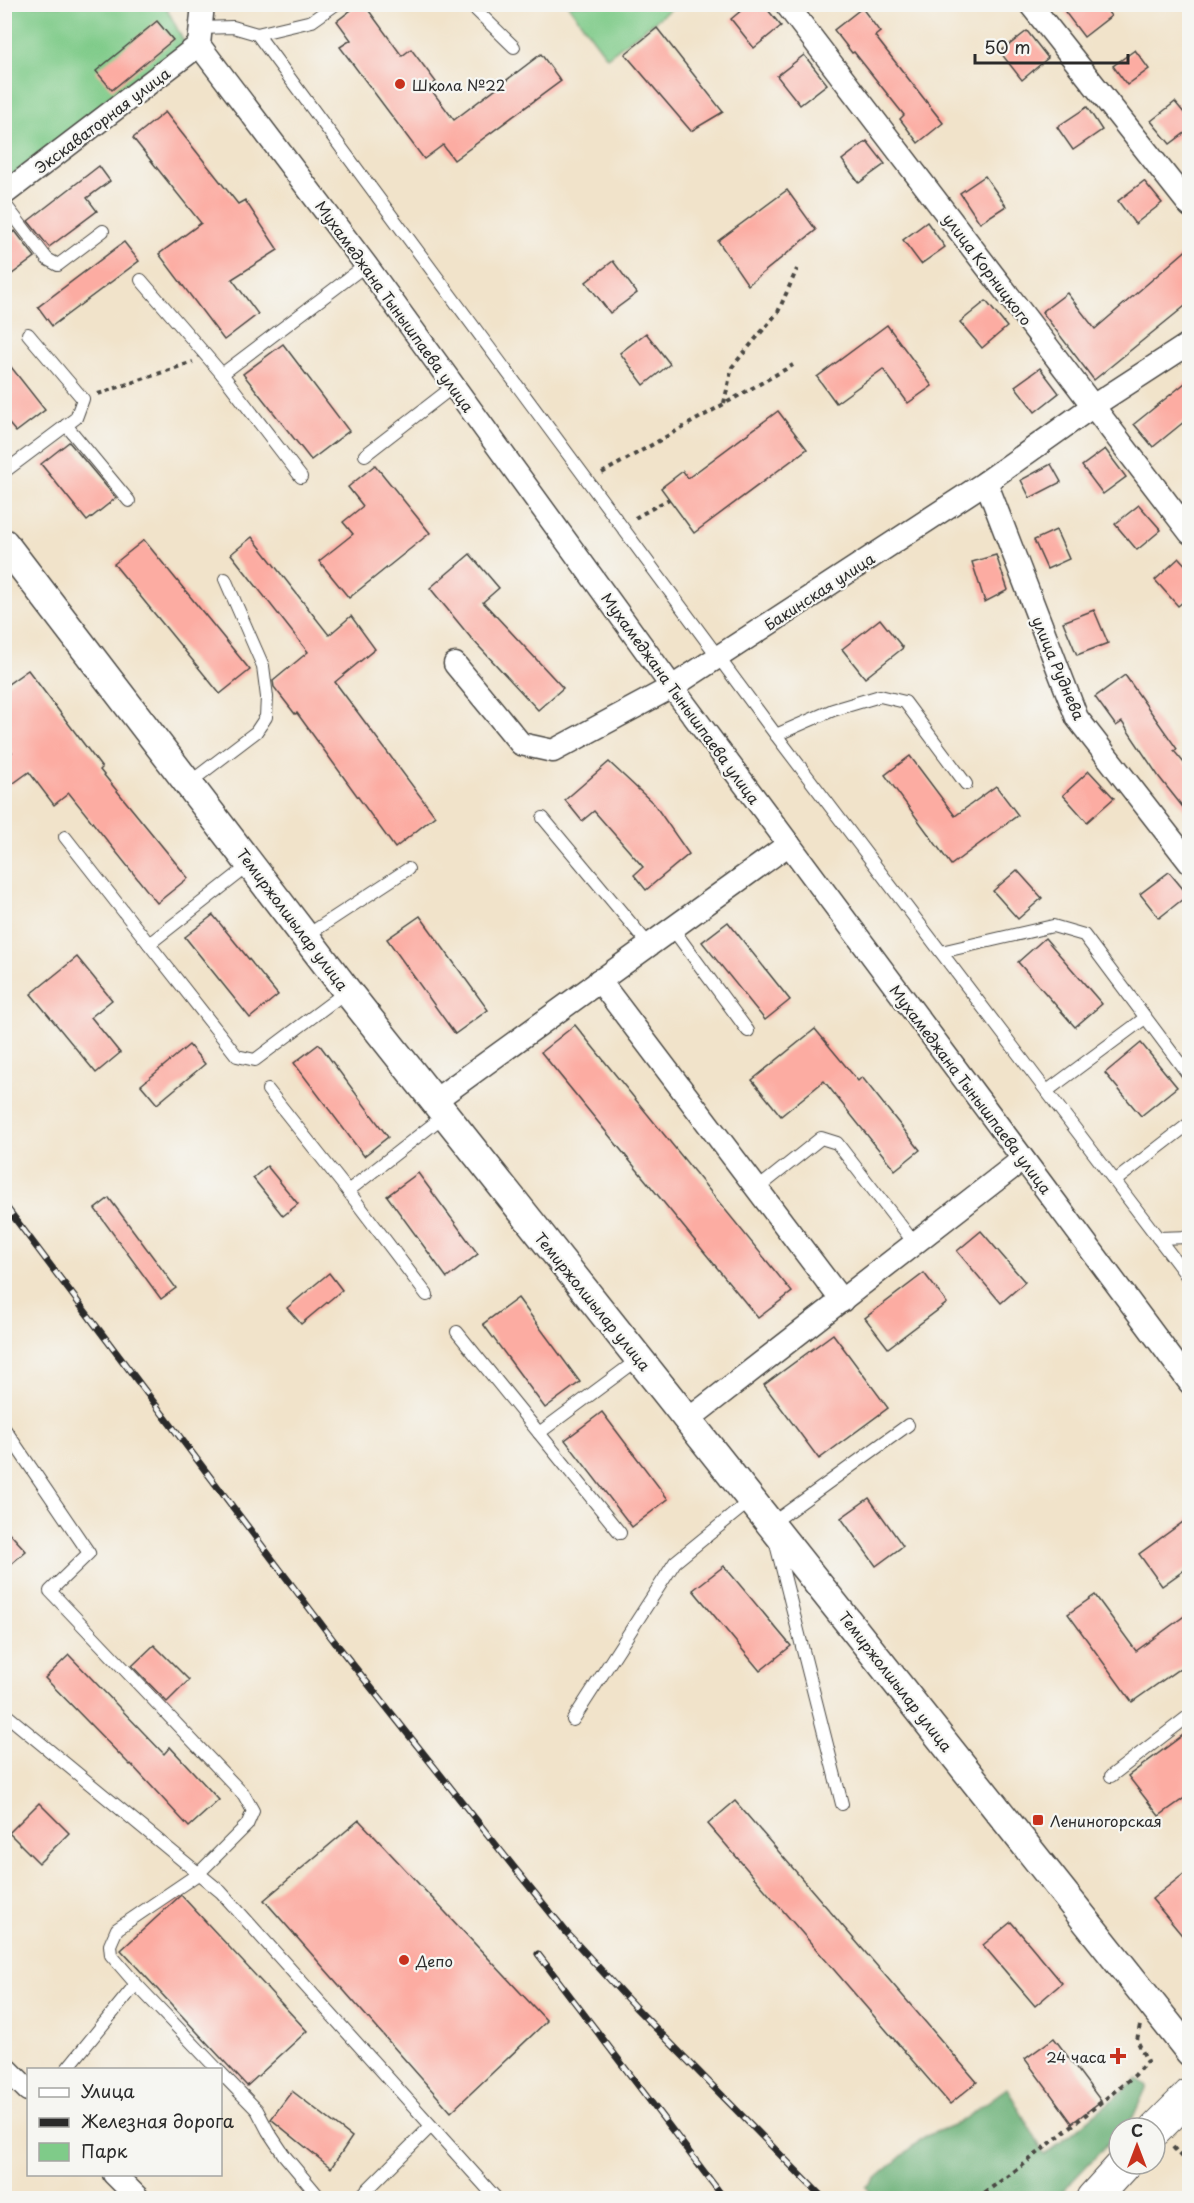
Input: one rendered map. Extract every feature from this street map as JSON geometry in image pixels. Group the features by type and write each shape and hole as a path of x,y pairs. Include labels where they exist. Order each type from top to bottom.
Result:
{"main road":[{"path":"1167,2118 1190,2095"},
{"path":"1093,2199 1113,2176"}],"street":[{"path":"200,37 203,4"},
{"name":"улица Корницкого","path":"786,4 1190,533"},
{"path":"1030,4 1190,206"},
{"name":"Экскаваторная улица","path":"4,195 200,37"},
{"name":"Мухамеджана Тынышпаева улица","path":"200,37 672,687 1190,1383"},
{"name":"Бакинская улица","path":"455,664 522,744 553,751 672,687 986,482 1093,406 1190,343"},
{"name":"улица Руднева","path":"986,482 1077,718 1190,863"},
{"name":"Темиржолшылар улица","path":"4,543 252,863 347,991 1190,2052"},
{"path":"439,1108 599,980 789,844"},
{"path":"599,980 842,1301"},
{"path":"689,1419 1023,1159"},
{"path":"4,2066 27,2089"},
{"path":"115,2176 138,2199"}],"lane":[{"path":"200,37 233,27 257,33 312,21 336,4"},
{"path":"470,4 514,47"},
{"path":"257,33 776,735 1190,1280"},
{"path":"4,203 46,259 58,265 103,231"},
{"path":"222,374 366,265"},
{"path":"141,280 222,374 301,477"},
{"path":"4,472 76,418 83,399 28,334"},
{"path":"365,455 454,386"},
{"path":"66,425 129,501"},
{"path":"189,783 256,732 266,717 267,697 263,666 225,579"},
{"path":"776,735 832,710 880,696 905,702 966,784"},
{"path":"543,818 649,945"},
{"path":"65,837 237,1056 255,1060 347,991"},
{"path":"149,944 252,863"},
{"path":"306,936 408,869"},
{"path":"941,952 1053,927 1084,935 1190,1077"},
{"path":"672,928 748,1031"},
{"path":"1047,1091 1145,1018"},
{"path":"268,1090 427,1295"},
{"path":"348,1191 439,1108"},
{"path":"1115,1181 1190,1122"},
{"path":"757,1189 821,1138 837,1143 915,1244"},
{"path":"1158,1238 1190,1237"},
{"path":"457,1332 620,1533"},
{"path":"539,1433 640,1358"},
{"path":"842,1804 771,1524 908,1425"},
{"path":"4,1428 89,1553 50,1592 244,1795 253,1811 247,1825 198,1874 117,1929 110,1945 111,1955 136,1984 216,2068"},
{"path":"573,1720 675,1562 752,1499"},
{"path":"4,1713 221,1892 496,2199"},
{"path":"1111,1776 1190,1715"},
{"path":"68,2068 136,1984"},
{"path":"222,2074 257,2110 284,2155 320,2199"},
{"path":"359,2199 431,2126"}],"path":[{"path":"723,404 732,367 778,312 796,269"},
{"path":"83,399 207,357"},
{"path":"588,481 793,365"},
{"path":"621,525 669,499"},
{"path":"977,2199 1135,2075 1147,2061 1137,2040 1146,1997"}],"green space":[{"path":"5,5 165,5 186,46 5,180"},
{"path":"568,5 676,5 607,57"},
{"path":"1138,2079 1147,2086 1133,2116 1107,2116 1107,2145 1056,2198 876,2198 866,2187 924,2137 958,2123 1007,2088 1045,2155"}],"building":[{"name":"Школа №22","path":"359,4 364,4 402,56 411,49 436,82 429,87 454,120 541,54 561,81 454,160 443,145 424,159 340,47 351,40 337,21"},
{"path":"749,4 763,4 781,26 754,48 731,19"},
{"path":"1075,4 1102,4 1111,16 1084,37 1065,12"},
{"path":"862,8 880,32 875,36 943,123 918,143 900,119 904,115 834,30"},
{"path":"157,21 173,40 112,90 96,71"},
{"path":"657,28 723,112 691,131 625,54"},
{"path":"1027,31 1048,58 1022,80 1000,52"},
{"path":"1135,50 1149,69 1127,85 1113,66"},
{"path":"804,55 827,84 800,105 777,76"},
{"path":"1175,102 1190,120 1190,129 1170,144 1151,121"},
{"path":"1087,107 1102,130 1073,150 1057,127"},
{"path":"165,112 238,204 245,200 278,250 232,279 258,314 224,340 159,254 201,223 133,138"},
{"path":"867,141 885,164 859,183 842,160"},
{"path":"99,166 110,181 87,198 97,211 49,247 28,221"},
{"path":"985,176 1006,206 980,223 960,193"},
{"path":"1144,181 1162,203 1135,224 1118,201"},
{"path":"787,190 816,230 748,285 718,241"},
{"path":"927,222 945,247 921,264 903,240"},
{"path":"15,231 35,257 4,280 4,239"},
{"path":"124,242 139,261 52,326 38,307"},
{"path":"1190,247 1190,302 1094,380 1042,312 1067,293 1095,329"},
{"path":"613,261 637,293 610,313 586,282"},
{"path":"986,301 1007,327 982,348 960,322"},
{"path":"887,325 932,386 908,403 883,369 836,403 817,377"},
{"path":"646,333 670,364 644,385 620,353"},
{"path":"283,344 349,431 311,460 243,374"},
{"path":"4,358 45,410 16,432 4,418"},
{"path":"1040,368 1059,393 1035,412 1015,386"},
{"path":"1190,379 1190,417 1153,447 1134,424"},
{"path":"778,411 807,449 694,533 661,488 683,471 688,478"},
{"path":"69,442 116,498 87,521 41,464"},
{"path":"1105,449 1126,477 1103,494 1082,466"},
{"path":"1051,464 1061,482 1030,498 1021,480"},
{"path":"375,465 430,533 349,598 319,561 353,534 343,522 363,506 348,487"},
{"path":"1139,505 1161,530 1137,550 1115,524"},
{"path":"1056,530 1069,559 1047,569 1034,540"},
{"path":"252,537 329,635 351,616 375,649 335,682 435,816 395,848 297,713 295,714 274,687 273,681 308,652 231,554"},
{"path":"144,540 250,670 220,694 114,564"},
{"path":"470,554 499,588 483,602 563,688 538,710 471,638 430,588"},
{"path":"996,555 1008,590 985,602 972,562"},
{"path":"1179,558 1190,570 1190,596 1178,606 1155,580"},
{"path":"1094,610 1108,643 1077,655 1063,622"},
{"path":"880,619 903,648 865,678 842,649"},
{"path":"28,670 102,768 100,770 188,878 157,903 69,793 54,805 29,772 11,785 4,776 4,758 12,752 4,742 4,687"},
{"path":"1125,675 1177,749 1174,751 1190,770 1190,816 1159,777 1122,722 1116,726 1095,697"},
{"path":"910,756 955,816 996,786 1018,815 951,865 885,775"},
{"path":"609,762 654,804 689,854 646,890 634,875 643,867 594,811 582,821 565,800"},
{"path":"1089,771 1114,798 1087,822 1063,795"},
{"path":"1017,870 1042,898 1018,919 993,891"},
{"path":"1169,872 1188,895 1159,918 1140,894"},
{"path":"213,915 278,995 250,1018 185,937"},
{"path":"420,916 488,1010 455,1034 387,939"},
{"path":"728,922 790,1000 765,1020 702,942"},
{"path":"1045,938 1102,1004 1075,1027 1018,962"},
{"path":"77,957 112,1000 91,1017 120,1053 96,1073 31,994"},
{"path":"575,1025 792,1292 758,1318 541,1052"},
{"path":"815,1029 858,1081 862,1077 920,1150 895,1170 824,1081 781,1116 752,1080"},
{"path":"1141,1043 1177,1087 1141,1116 1105,1073"},
{"path":"319,1044 388,1137 364,1156 294,1063"},
{"path":"189,1045 205,1064 157,1104 141,1085"},
{"path":"267,1166 298,1204 283,1216 253,1178"},
{"path":"418,1173 478,1254 447,1278 387,1196"},
{"path":"109,1198 176,1288 161,1299 95,1209"},
{"path":"981,1231 1025,1282 1001,1303 957,1251"},
{"path":"329,1273 342,1290 301,1324 287,1308"},
{"path":"924,1273 947,1303 888,1348 865,1318"},
{"path":"518,1298 580,1382 545,1408 483,1324"},
{"path":"833,1334 888,1408 819,1459 764,1385"},
{"path":"602,1412 668,1499 632,1527 565,1440"},
{"path":"869,1498 903,1546 876,1566 841,1518"},
{"path":"1190,1517 1190,1566 1162,1586 1139,1554"},
{"path":"4,1527 26,1551 4,1570"},
{"path":"724,1566 791,1646 760,1671 693,1590"},
{"path":"1095,1595 1136,1651 1190,1612 1190,1661 1132,1702 1068,1614"},
{"path":"154,1645 189,1680 167,1702 132,1666"},
{"path":"69,1655 164,1754 170,1747 219,1800 189,1827 131,1764 45,1678"},
{"path":"1190,1730 1190,1794 1159,1816 1128,1776"},
{"path":"735,1801 977,2082 950,2104 708,1824"},
{"path":"39,1803 69,1833 39,1863 9,1833"},
{"name":"Депо","path":"359,1820 547,2021 451,2112 264,1900"},
{"path":"1190,1869 1190,1945 1152,1899"},
{"path":"181,1895 307,2031 247,2086 121,1950"},
{"path":"1011,1922 1062,1983 1035,2006 983,1945"},
{"path":"1054,2038 1101,2101 1072,2123 1025,2059"},
{"path":"292,2091 352,2137 331,2168 271,2119"}],"railway":[{"path":"4,1204 334,1641 567,1933 635,2007 823,2198"},
{"path":"538,1954 724,2198"}],"place":[{"name":"Школа №22","path":"400,84"},
{"name":"Лениногорская","path":"1038,1820"},
{"name":"Депо","path":"404,1960"},
{"name":"24 часа","path":"1118,2056"}]}
